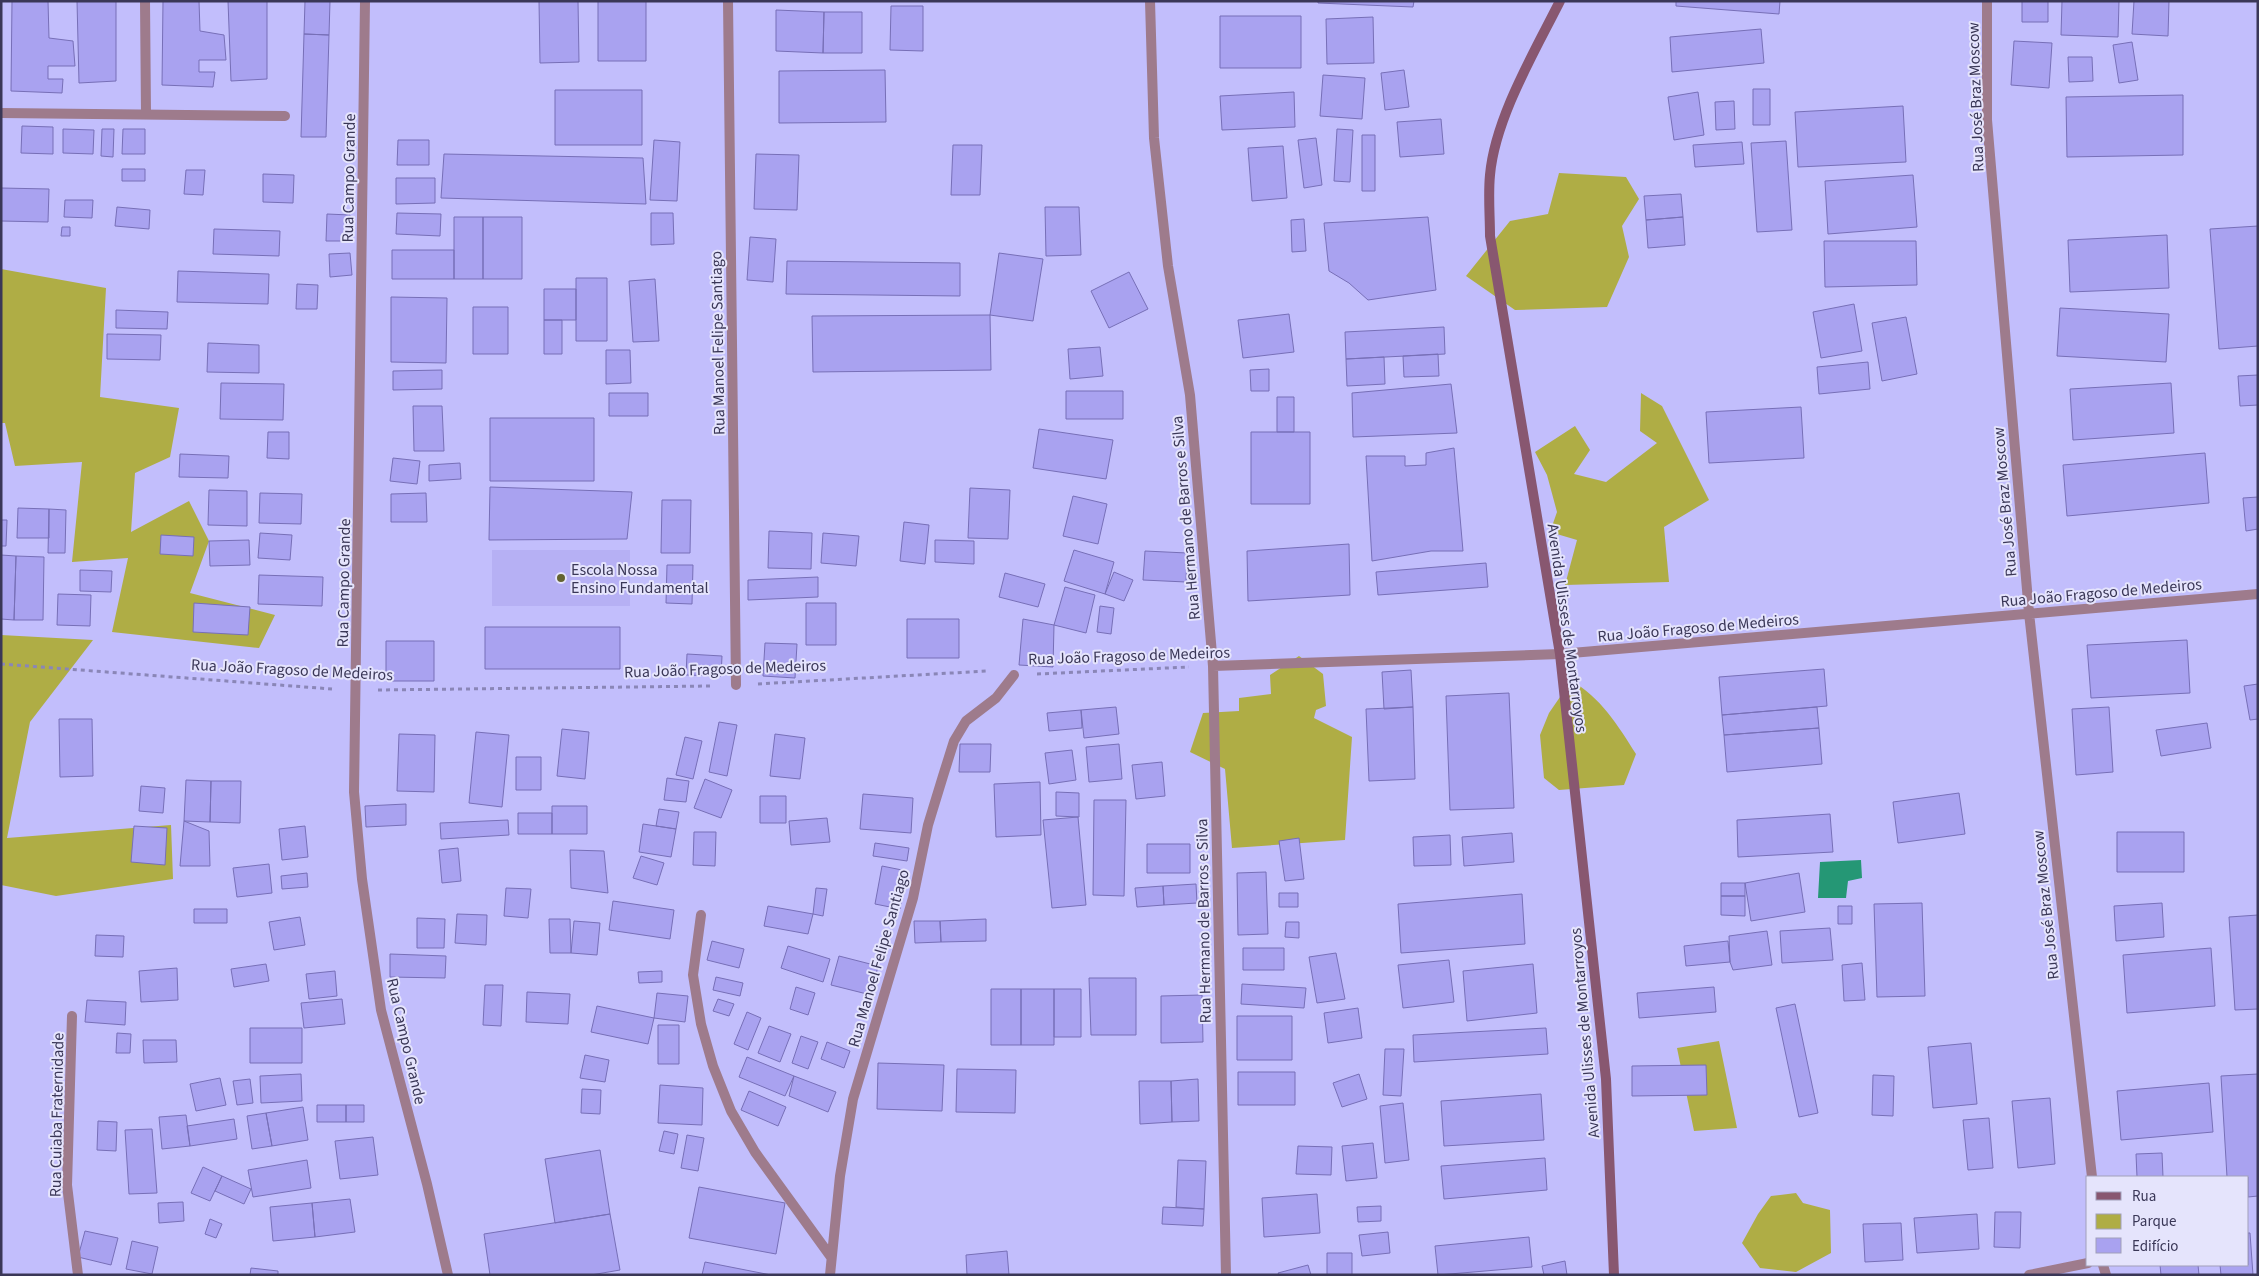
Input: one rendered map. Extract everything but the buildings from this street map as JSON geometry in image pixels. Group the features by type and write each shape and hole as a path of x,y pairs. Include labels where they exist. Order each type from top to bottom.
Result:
{"street":[{"path":"145,1 146,113"},
{"name":"Rua Campo Grande","path":"365,1 354,792 362,880 381,1010 427,1184 448,1275"},
{"name":"Rua Manoel Felipe Santiago","path":"728,1 736,685"},
{"name":"Rua Hermano de Barros e Silva","path":"1150,1 1154,138 1168,266 1190,396 1213,666 1226,1275"},
{"name":"Avenida Ulisses de Montarroyos","path":"1560,1 1522,77 1499,134 1490,174 1490,236 1560,654 1606,1079 1614,1275"},
{"name":"Rua José Braz Moscow","path":"1987,1 1987,120 2029,613 2092,1176"},
{"path":"1,113 146,113 285,116"},
{"name":"Rua João Fragoso de Medeiros","path":"1213,666 1560,654 2258,594"},
{"name":"Rua Manoel Felipe Santiago","path":"830,1275 840,1176 853,1098 913,898 928,825 954,741 966,721 996,698 1014,675"},
{"path":"701,915 693,975 701,1024 731,1111 755,1152 831,1258"},
{"name":"Rua Cuiaba Fraternidade","path":"72,1016 67,1185 78,1275"},
{"path":"2029,1275 2086,1263"}],"path":[{"name":"Rua João Fragoso de Medeiros","path":"1,664 356,691 736,685 980,670 1014,675 1213,666"}],"shaded area":[{"name":"Escola Nossa Ensino Fundamental","path":"492,550 630,550 630,606 492,606"},
{"path":"1861,860 1862,878 1848,881 1846,898 1818,898 1820,862"}],"green space":[{"path":"1559,173 1626,177 1639,199 1622,226 1629,257 1607,307 1515,310 1466,276 1510,221 1548,214"},
{"path":"1,269 106,288 100,397 179,408 170,457 135,473 131,532 189,501 209,541 190,593 275,615 259,648 112,632 128,558 72,562 82,462 15,466 5,423 1,423"},
{"path":"1641,393 1662,406 1709,500 1664,527 1669,582 1565,585 1577,540 1550,532 1557,512 1547,475 1535,452 1575,426 1590,450 1574,474 1606,482 1657,443 1640,431"},
{"path":"1,635 93,640 30,722 7,838 171,825 173,879 56,896 1,885"},
{"path":"1299,656 1323,674 1326,706 1316,710 1314,718 1352,737 1345,840 1232,848 1225,769 1190,752 1203,713 1239,711 1239,698 1271,694 1270,675"},
{"path":"1571,681 1581,687 1600,704 1616,723 1636,754 1624,785 1559,790 1544,778 1540,735 1549,713"},
{"path":"1719,1041 1737,1128 1694,1131 1677,1048"},
{"path":"1796,1193 1803,1203 1830,1210 1831,1253 1796,1272 1760,1268 1742,1243 1758,1214 1771,1196"}],"place":[{"name":"Escola Nossa Ensino Fundamental","path":"561,578"}]}
